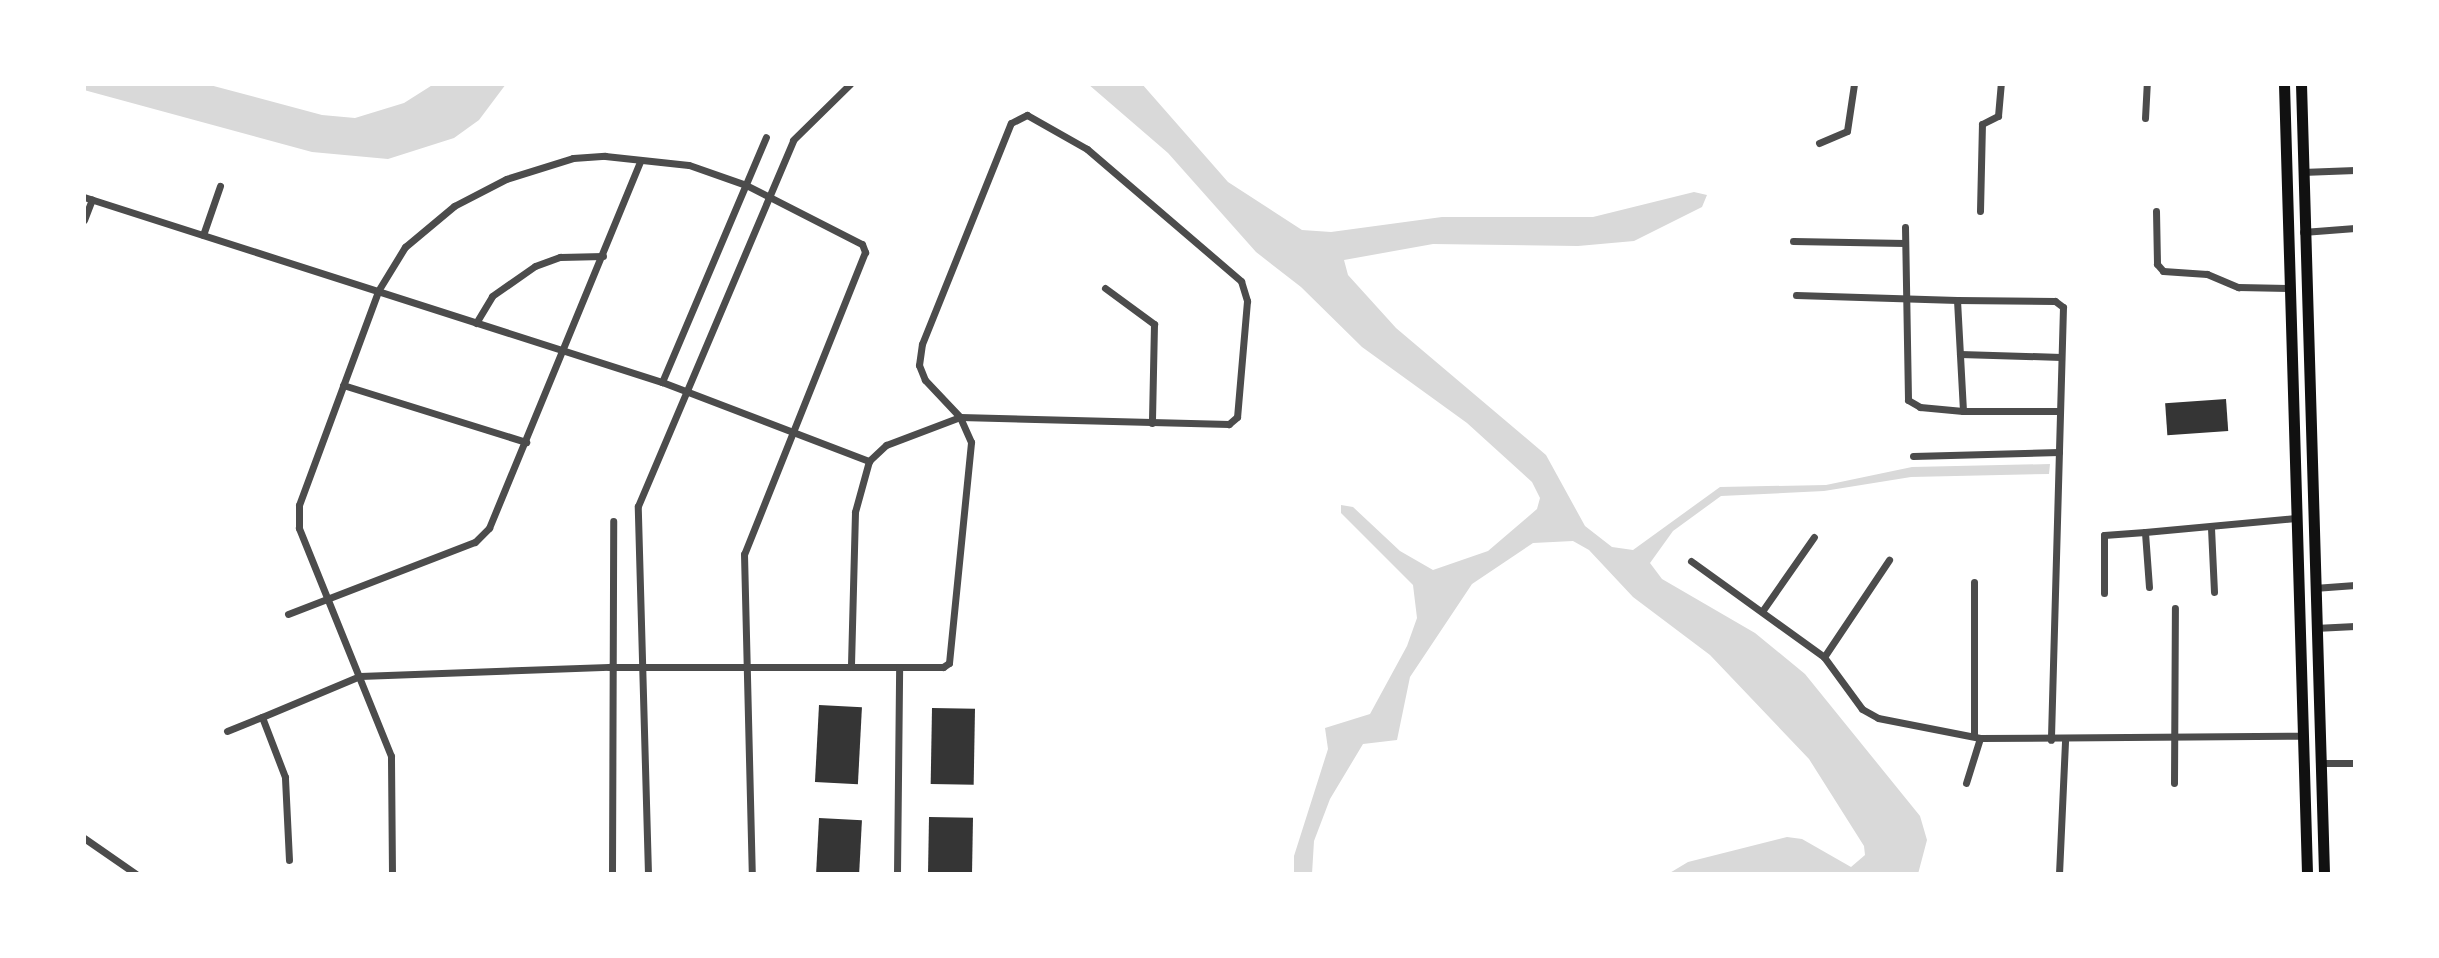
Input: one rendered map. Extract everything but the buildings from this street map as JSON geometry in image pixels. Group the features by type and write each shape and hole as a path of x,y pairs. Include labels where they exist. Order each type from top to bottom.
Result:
{"main road":[{"path":"2284,84 2307,874"},
{"path":"2301,84 2324,874"},
{"path":"2292,393 2308,393"}],"street":[{"path":"648,874 638,668 638,506 793,140 850,84"},
{"path":"1819,143 1847,131 1854,84"},
{"path":"1980,211 1982,124 1998,116 2001,84"},
{"path":"2145,118 2147,84"},
{"path":"227,731 360,676 609,667 749,668 943,667 953,658 972,449 960,417 925,380 919,365 922,344 1011,123 1027,115 1087,149 1246,290 1234,420 1152,423 960,417 886,445 869,461 855,512 851,667"},
{"path":"662,382 766,137"},
{"path":"392,874 391,756 299,528 299,505 378,291 405,247 476,193 573,158 689,165 769,194 862,244 865,252 744,554 752,874"},
{"path":"288,614 475,542 498,514 641,160"},
{"path":"2302,172 2355,170"},
{"path":"203,235 220,186"},
{"path":"84,220 88,198 662,382 869,461"},
{"path":"2156,211 2157,264 2163,271 2207,274 2238,287 2289,288"},
{"path":"1905,227 1908,400 1920,407 1963,411 2058,411"},
{"path":"2303,232 2355,228"},
{"path":"1793,241 1905,243"},
{"path":"476,323 492,296 535,266 560,257 603,256"},
{"path":"1105,288 1154,324 1152,423"},
{"path":"1796,295 2059,303 2061,357 2051,740"},
{"path":"1957,300 1963,411"},
{"path":"1960,354 2061,357"},
{"path":"343,385 526,442"},
{"path":"1913,456 2059,452"},
{"path":"2104,593 2103,536 2295,518"},
{"path":"612,874 609,667 613,521"},
{"path":"2211,528 2214,592"},
{"path":"2145,532 2149,587"},
{"path":"1763,610 1814,537"},
{"path":"1824,657 1889,560"},
{"path":"1691,561 1763,610 1824,657 1867,713 1977,737 2065,740 2301,736"},
{"path":"1966,783 1977,737 1974,582"},
{"path":"2314,588 2355,585"},
{"path":"2174,783 2171,738 2175,608"},
{"path":"2315,628 2355,626"},
{"path":"897,874 899,667"},
{"path":"262,717 285,777 289,860"},
{"path":"2059,874 2065,740"},
{"path":"2320,763 2355,763"},
{"path":"84,838 136,874"}],"shaded area":[{"path":"84,84 206,84 322,115 355,118 404,103 434,84 506,84 479,120 454,138 388,159 312,152 84,90"},
{"path":"1088,84 1142,84 1228,182 1302,230 1331,232 1442,217 1593,217 1694,192 1707,195 1702,207 1634,241 1578,246 1433,244 1344,260 1348,275 1396,328 1546,455 1585,526 1612,547 1633,550 1720,487 1826,485 1912,467 2050,464 2049,474 1911,477 1824,491 1721,496 1673,531 1650,563 1662,579 1755,633 1805,674 1920,816 1927,840 1918,874 1668,874 1688,862 1787,837 1802,839 1851,867 1865,855 1864,846 1809,759 1710,655 1633,597 1589,550 1573,541 1533,543 1472,584 1410,677 1397,740 1363,744 1330,799 1314,841 1312,874 1294,874 1294,856 1328,749 1325,728 1370,714 1407,646 1417,618 1413,585 1341,513 1341,505 1353,507 1400,551 1433,570 1488,551 1537,509 1540,498 1532,482 1467,423 1362,347 1301,287 1256,252 1168,153"}]}
